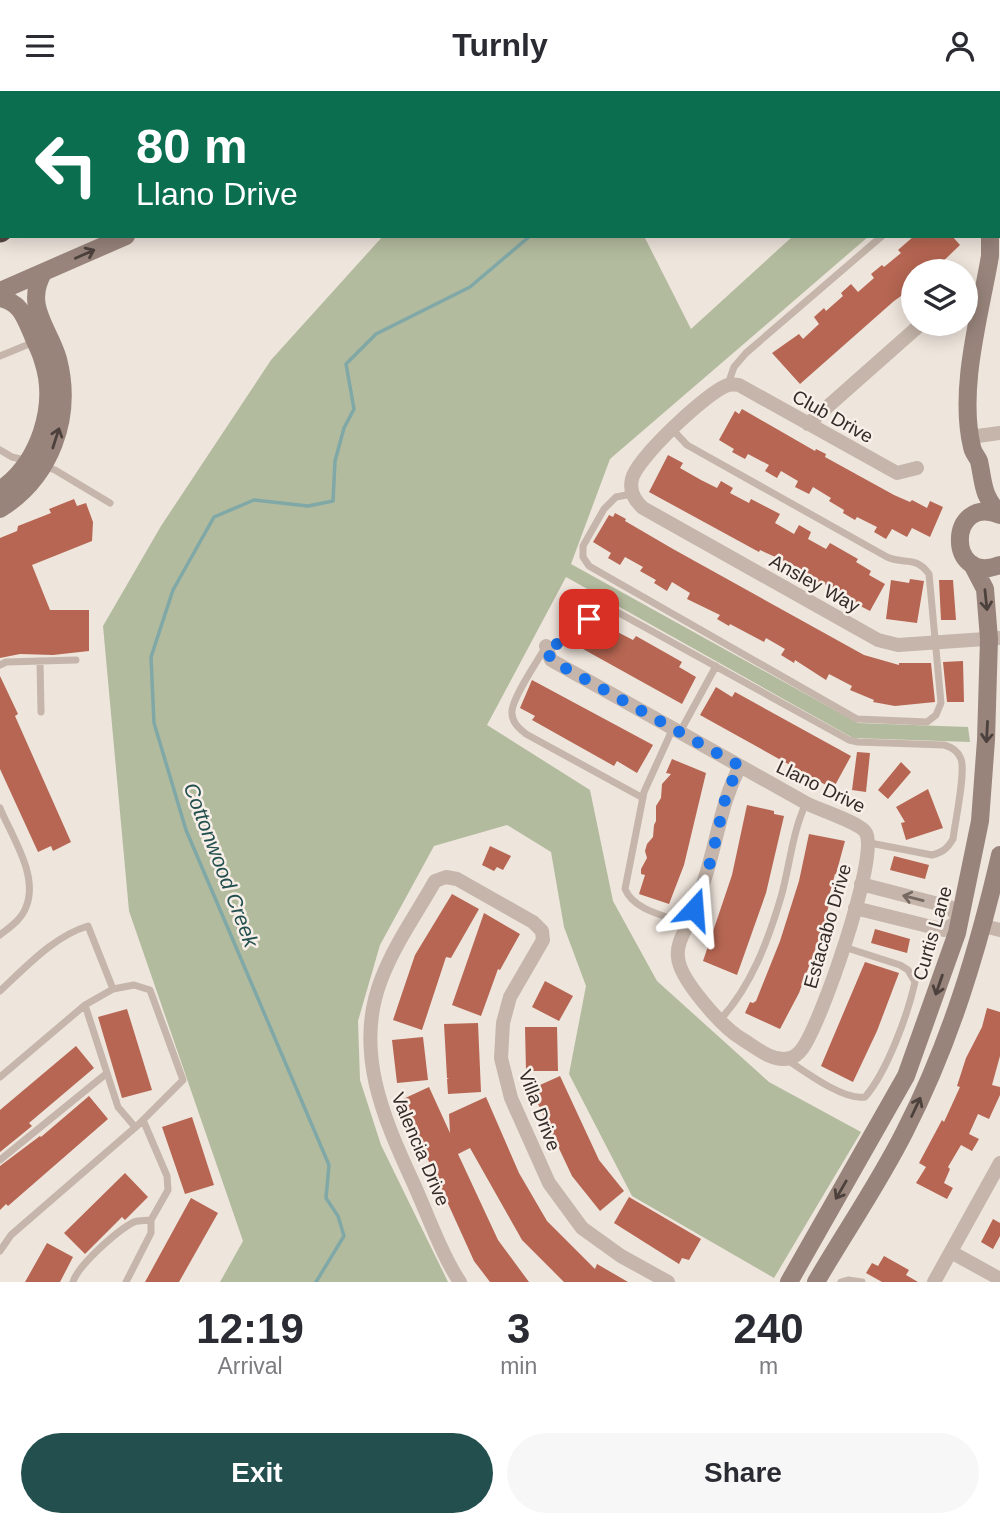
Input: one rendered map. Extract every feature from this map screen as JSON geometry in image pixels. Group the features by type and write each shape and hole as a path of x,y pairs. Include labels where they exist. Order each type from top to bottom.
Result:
{"street":[{"path":"0,291 122,238"},
{"path":"978,290 990,257 990,238"},
{"path":"0,509 29,485 45,420 48,396 35,304 37,284 43,273"},
{"path":"0,298 9,300 22,310 42,339"},
{"path":"808,424 907,336"},
{"path":"967,520 972,495 966,459 971,444 967,395 971,336"},
{"path":"632,493 631,481 634,472 647,453 672,429 730,385"},
{"name":"Club Drive","path":"730,385 738,385 897,473 917,468"},
{"path":"971,444 1000,433"},
{"path":"971,444 978,457 984,493 1000,515"},
{"path":"0,490 36,463"},
{"name":"Ansley Way","path":"632,493 643,508 878,640 898,645 995,638"},
{"path":"967,520 986,512 1000,515"},
{"name":"Curtis Lane","path":"789,1282 906,1076 960,920 980,821 995,638 985,589 962,553 958,540 967,520"},
{"path":"971,564 985,568 1000,565"},
{"name":"Llano Drive","path":"546,646 551,660 806,803 825,813 856,823 868,837"},
{"path":"740,766 727,791 711,860 678,946 678,963 719,1021 736,1036 772,1057 786,1059"},
{"name":"Estacabo Drive","path":"786,1059 802,1050 835,979 861,884 868,837"},
{"path":"816,1282 905,1133 992,928 1000,855"},
{"name":"Valencia Drive","path":"444,877 435,881 381,980 374,1008 371,1052 377,1094 391,1133 460,1282"},
{"name":"Villa Drive","path":"444,877 457,879 533,922 542,931 543,940 510,997 503,1023 501,1058 511,1098 549,1183 582,1229 621,1256 668,1282"},
{"path":"861,884 950,907 960,920 992,928"},
{"path":"855,908 944,930 960,920"},
{"path":"934,1282 1000,1163"},
{"path":"951,1252 1000,1279"}],"lane":[{"path":"730,385 733,369 746,353 880,238"},
{"path":"0,356 42,339"},
{"path":"632,493 617,497 604,509 583,546 583,557 589,566 857,719 920,723 936,715 941,703 929,574 925,568 911,560 898,561 887,557 687,445 672,429"},
{"path":"0,450 12,457 55,470 110,503"},
{"path":"643,798 526,734 513,721 512,711 516,699 546,646 572,641 593,613 599,610 613,610 849,740 858,743 944,745 956,751 960,757 962,771 953,839 948,847 932,855 868,837"},
{"path":"0,665 6,662 76,660"},
{"path":"40,661 41,712"},
{"path":"688,924 641,906 628,896 625,889 650,776 716,666"},
{"path":"719,1021 750,980 781,897 794,835 806,803"},
{"path":"0,808 27,871 31,891 26,909 17,921 0,935"},
{"path":"0,991 53,944 77,929 88,926 113,989"},
{"path":"786,1059 852,1097 865,1097 876,1082 911,1003 915,982 913,976 900,965 844,947"},
{"path":"0,1077 85,1005 113,989 134,985 150,991 183,1080 143,1120 11,1235 0,1251"},
{"path":"85,1005 118,1107 135,1127"},
{"path":"0,1160 107,1073"},
{"path":"125,1282 151,1233 151,1220 168,1190 167,1176 143,1120"},
{"path":"73,1282 76,1273 88,1259 135,1221 151,1220"},
{"path":"841,1282 862,1282"}],"green space":[{"path":"381,238 645,238 691,329 791,238 867,238 610,459 571,564 858,723 968,727 970,742 853,738 566,577 487,725 590,790 613,901 657,981 769,1082 861,1132 774,1278 632,1196 569,1074 586,986 564,927 551,852 507,825 434,846 380,945 358,1021 360,1080 381,1145 448,1282 220,1282 243,1241 129,911 103,626 161,526 271,360"}],"building":[{"path":"912,238 954,238 960,245 945,259 901,259 901,296 800,384 772,353 799,334 803,339 819,324 814,317 824,308 826,311 843,296 841,293 851,284 858,292 874,278 871,274 901,253 898,250"},
{"path":"742,409 815,451 816,449 826,454 825,457 894,495 927,508 930,501 943,507 930,537 912,528 907,537 892,529 886,539 874,532 877,527 843,513 844,510 829,501 831,498 813,487 809,494 795,487 798,481 781,471 777,478 765,471 769,465 748,454 745,459 732,452 734,449 719,440 735,411 739,414"},
{"path":"668,455 683,463 680,468 701,480 717,488 721,481 733,488 730,493 749,503 751,499 780,514 775,523 794,534 799,525 811,532 808,539 826,549 830,543 858,559 856,562 871,571 869,575 885,584 870,611 823,583 821,586 809,579 811,575 793,565 760,550 759,552 649,492"},
{"path":"74,499 77,506 86,503 93,522 92,541 32,565 50,610 89,610 89,651 53,655 20,654 0,658 0,538 17,531 18,526 51,513 49,509"},
{"path":"615,513 673,549 864,655 899,665 931,663 935,702 895,706 873,702 874,700 850,690 852,686 829,674 826,680 795,660 794,663 781,655 785,649 766,638 764,642 717,619 720,615 687,599 690,593 672,582 667,591 654,583 656,580 640,571 643,567 625,557 620,565 608,558 611,553 593,542 609,515 613,517"},
{"path":"910,579 924,581 917,623 886,619 891,580 909,583"},
{"path":"939,580 953,580 956,620 941,620"},
{"path":"598,622 633,640 636,636 682,662 679,667 696,677 682,704 583,649"},
{"path":"963,661 964,702 947,702 943,662"},
{"path":"0,676 71,842 53,851 51,846 38,852 0,769"},
{"path":"532,680 653,745 637,773 617,761 614,766 532,720 535,716 520,708"},
{"path":"716,687 732,697 735,692 851,756 833,789 700,715"},
{"path":"857,752 870,753 866,792 852,790"},
{"path":"672,759 706,773 684,865 669,904 639,894 645,875 641,874 641,869 647,858 645,851 653,837 656,806 661,798 662,784 671,774 666,773"},
{"path":"901,762 911,772 888,799 878,790"},
{"path":"928,789 943,828 906,840 901,823 905,822 896,807"},
{"path":"747,805 784,816 766,893 737,975 703,961 732,875"},
{"path":"809,834 845,841 821,934 799,993 780,1029 745,1013 750,1002 756,1001 780,941 799,881"},
{"path":"490,846 511,856 503,870 497,867 494,871 482,865"},
{"path":"894,856 929,865 925,879 890,870"},
{"path":"452,894 479,909 451,958 446,957 422,1030 393,1020 415,955"},
{"path":"484,913 520,934 500,970 498,969 481,1016 452,1005"},
{"path":"875,929 910,939 907,953 871,943"},
{"path":"865,962 899,973 877,1031 853,1082 821,1066"},
{"path":"545,981 573,996 559,1021 532,1007"},
{"path":"987,1008 1000,1012 1000,1056 992,1085 1000,1087 1000,1095 989,1119 978,1114 969,1134 979,1139 972,1151 961,1145 948,1167 950,1169 944,1183 953,1188 947,1199 916,1183 926,1167 919,1163 942,1120 944,1122 960,1087 957,1086 966,1058 982,1027"},
{"path":"127,1009 152,1090 122,1098 98,1017"},
{"path":"478,1023 481,1092 448,1094 444,1024"},
{"path":"525,1027 557,1027 558,1071 526,1071"},
{"path":"423,1037 428,1080 397,1083 392,1040"},
{"path":"76,1046 94,1068 29,1123 32,1126 0,1152 0,1110"},
{"path":"560,1076 599,1160 624,1191 600,1211 572,1176 531,1089"},
{"path":"429,1087 450,1133 449,1114 486,1097 519,1173 547,1221 595,1269 597,1264 628,1282 564,1282 522,1240 470,1148 458,1154 498,1240 529,1282 490,1282 474,1261 401,1100"},
{"path":"89,1096 108,1119 0,1210 0,1166 41,1137"},
{"path":"192,1117 214,1185 185,1194 162,1127"},
{"path":"125,1173 148,1197 125,1220 122,1217 85,1254 64,1233"},
{"path":"629,1197 701,1239 689,1260 682,1258 679,1264 614,1223"},
{"path":"191,1198 218,1213 179,1282 145,1282"},
{"path":"993,1219 1000,1223 1000,1236 993,1249 981,1242"},
{"path":"47,1243 73,1257 60,1282 25,1282"},
{"path":"884,1256 909,1270 906,1275 918,1282 882,1282 866,1273 872,1263 878,1266"}],"waterway":[{"name":"Cottonwood Creek","path":"316,1282 344,1236 338,1216 326,1198 329,1165 186,830 154,723 151,657 173,590 214,517 254,500 308,506 333,501 335,461 344,428 354,409 346,364 376,334 470,287 528,238"}],"route":[{"path":"589,619 572,641 546,646 551,660 740,766 727,791 711,860 694,909"}]}
